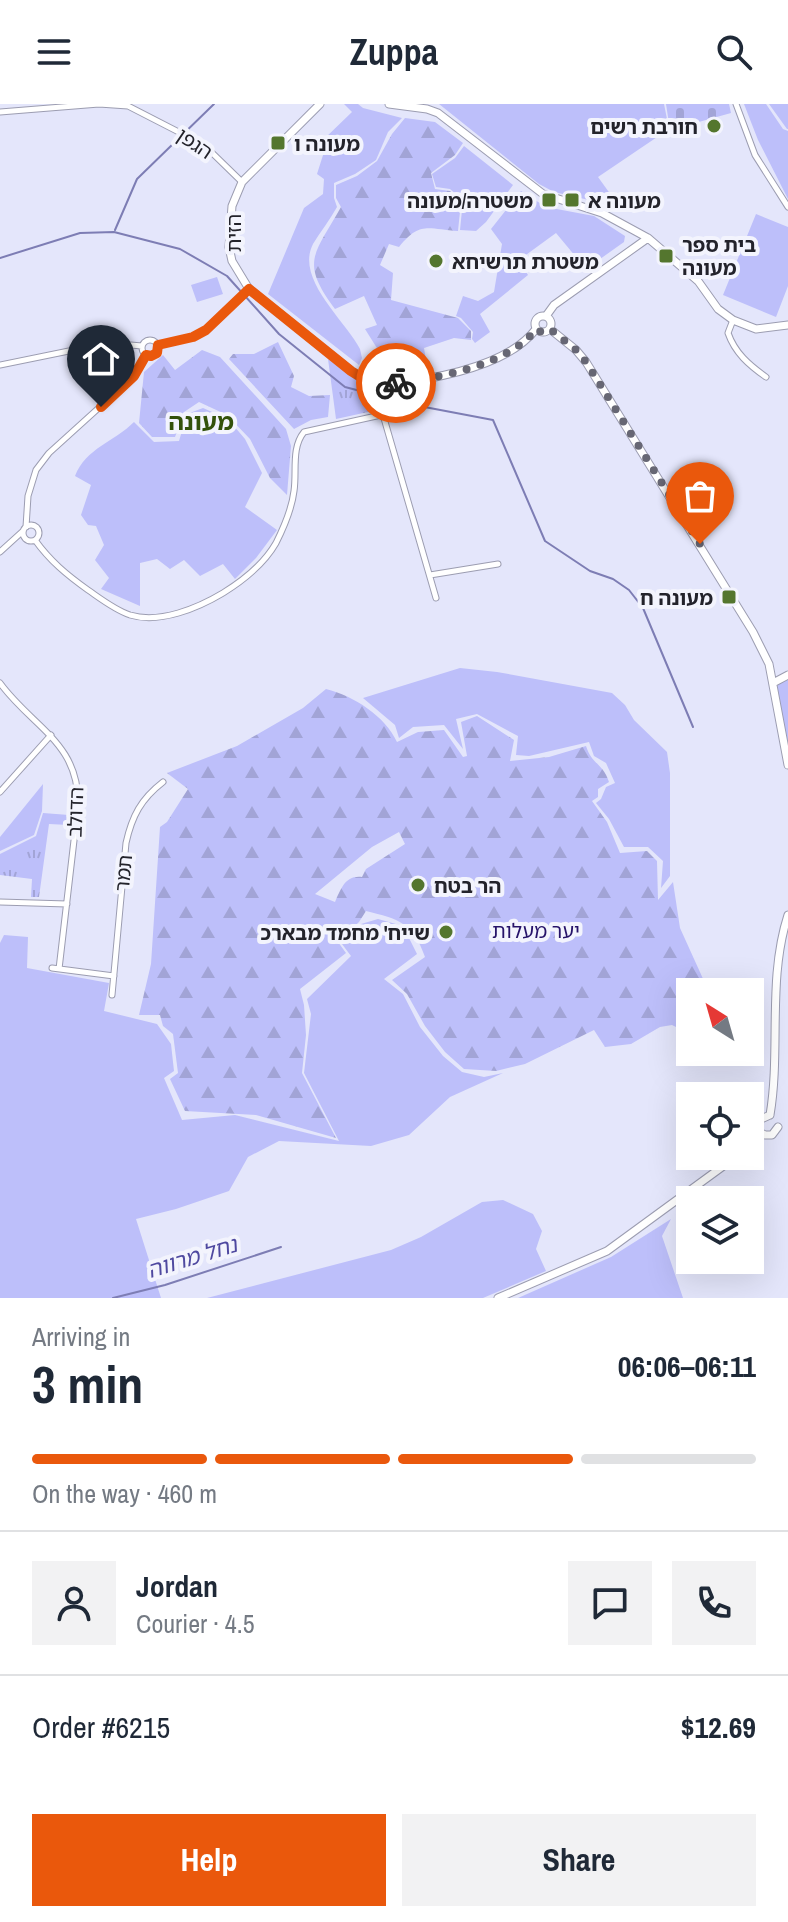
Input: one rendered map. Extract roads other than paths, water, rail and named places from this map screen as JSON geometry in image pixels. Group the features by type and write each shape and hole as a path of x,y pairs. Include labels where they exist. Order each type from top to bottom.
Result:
{"main road":[{"name":"הזית","path":"320,104 242,182 232,206 229,247 232,261 249,289 367,381"},
{"path":"389,104 438,113 543,194 602,213 648,238 698,281 718,309 733,320 756,329 788,325"},
{"path":"389,384 389,394 379,401 372,401 366,395 367,381 379,376 389,384 418,381 480,365 528,340 536,329 537,318 546,316 554,305 648,238"},
{"path":"546,316 551,321 550,329"},
{"path":"536,329 541,332 550,329"},
{"path":"550,329 586,362 753,632 769,664 788,765"},
{"path":"773,683 788,675"},
{"path":"770,1115 775,1088 778,960 788,915"},
{"path":"764,1134 772,1135 778,1127 777,1121 770,1115"},
{"path":"764,1118 770,1115"},
{"path":"778,1127 788,1132"},
{"path":"498,1298 607,1251 718,1170"}],"street":[{"name":"הגפן","path":"0,112 99,104 128,106 204,145 242,182"},
{"path":"736,104 755,155 788,207"},
{"path":"142,346 149,339 158,345 193,337 206,330 249,289"},
{"path":"733,320 728,333 736,349 747,364 766,377"},
{"path":"0,365 108,343 142,346"},
{"path":"146,355 157,353 158,345"},
{"path":"142,346 146,355"},
{"path":"146,355 127,383 49,453 36,470 28,496 24,537 32,540 63,572 105,602 129,614 161,617 199,606 239,583 266,557 276,542 294,492 297,441 304,432 381,415"},
{"path":"379,401 436,598"},
{"path":"3,549 25,529 34,526 38,530 32,540"},
{"path":"3,549 18,541 32,540"},
{"path":"430,575 498,564"},
{"name":"הדולב","path":"0,683 15,702 62,747 74,769 79,796 56,969 114,976"},
{"path":"0,792 51,735"},
{"name":"תמר","path":"112,995 126,843 142,800 163,782"},
{"path":"0,902 67,904"}],"waterway":[{"path":"115,230 137,179 214,104"},
{"path":"0,258 80,233 114,232 180,249 227,276 279,334 345,387 414,405 493,420 545,541 590,571 613,579 629,590 643,608 693,727"},
{"name":"נחל מרווה","path":"113,1298 165,1285 281,1247"}],"place":[{"name":"חורבת רשים","path":"714,126"},
{"name":"מעונה ו","path":"278,143"},
{"name":"משטרה/מעונה","path":"549,200"},
{"name":"מעונה א","path":"572,200"},
{"name":"בית ספר מעונה","path":"666,256"},
{"name":"משטרת תרשיחא","path":"436,261"},
{"name":"מעונה ח","path":"729,597"},
{"name":"הר בטח","path":"418,885"},
{"name":"שייח' מחמד מבארכ","path":"446,932"}],"district":[{"name":"מעונה","path":"201,421"}],"park label":[{"name":"יער מעלות","path":"536,930"}]}
